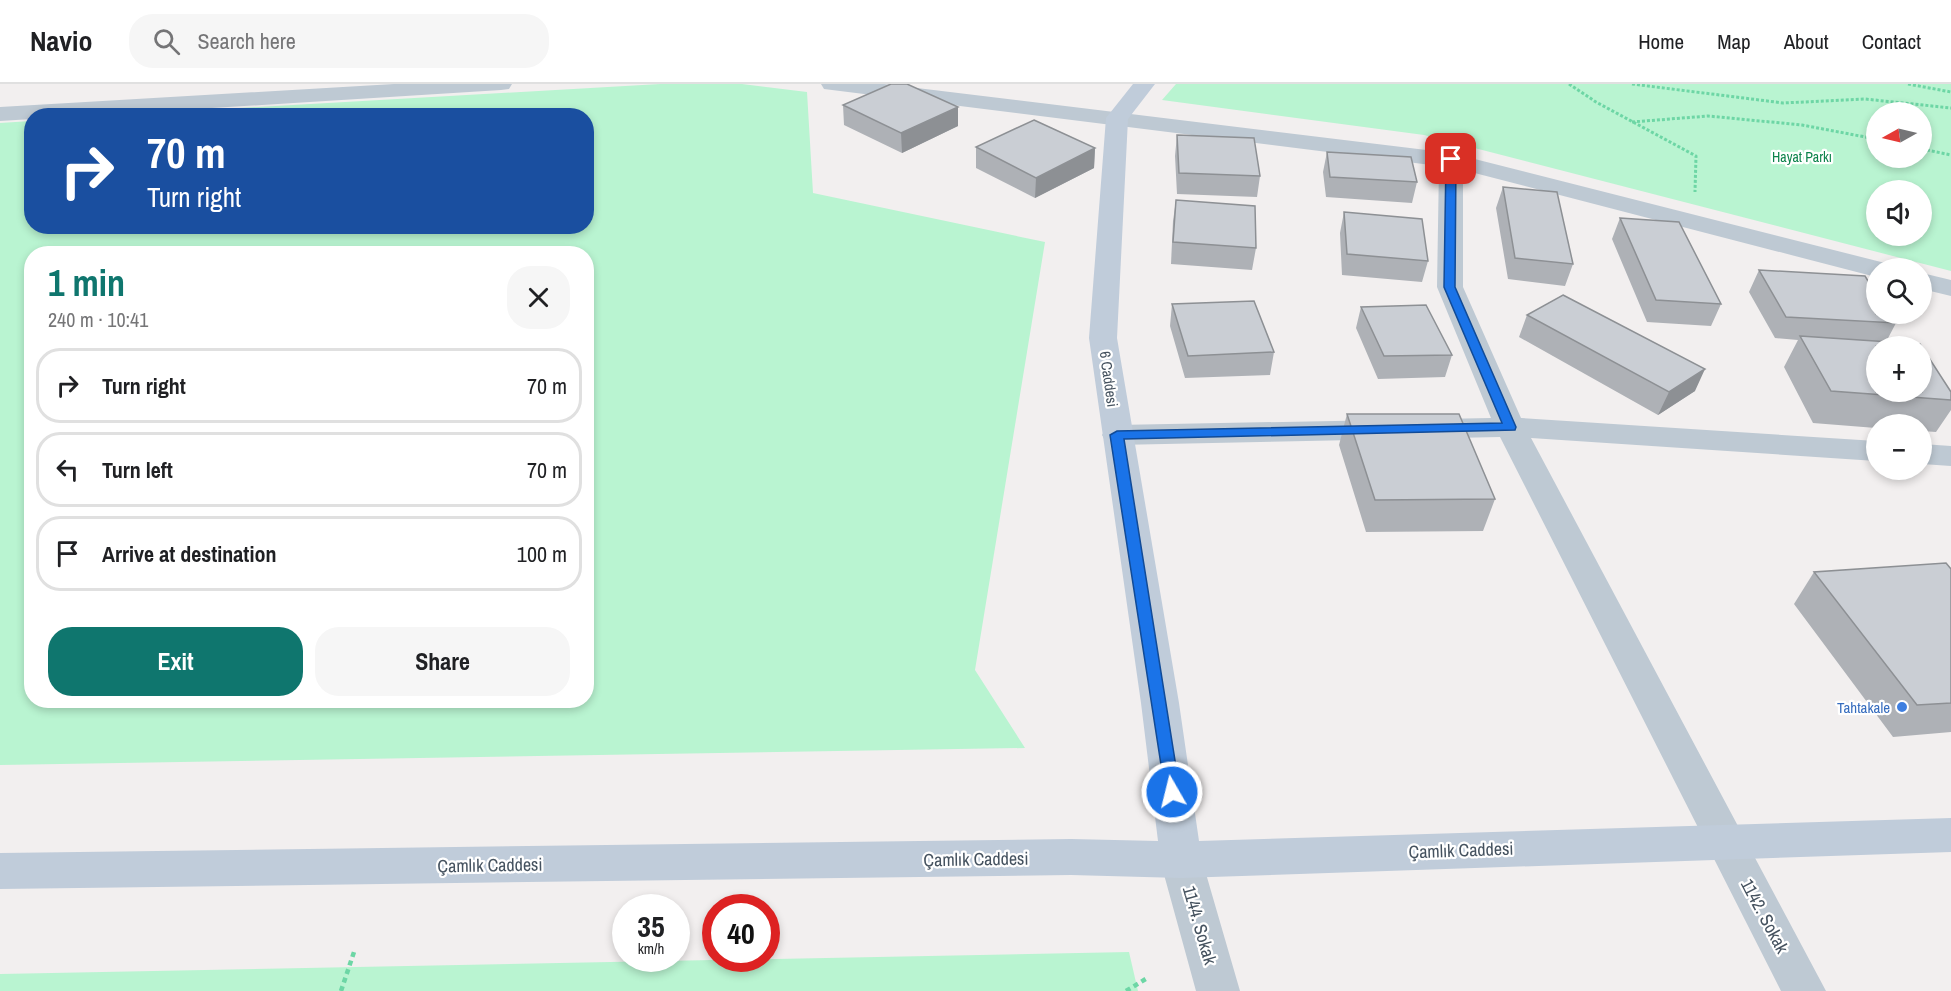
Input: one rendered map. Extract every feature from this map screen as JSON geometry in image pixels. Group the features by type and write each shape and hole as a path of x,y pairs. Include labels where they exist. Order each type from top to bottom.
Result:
{"street":[{"path":"100,108 501,84"},
{"path":"832,84 1451,159 1866,266"},
{"path":"1117,118 1144,84"},
{"path":"0,114 24,113"},
{"name":"6 Caddesi","path":"1117,118 1103,338 1160,703 1181,860"},
{"name":"1142. Sokak","path":"1451,159 1450,287 1510,427 1804,991"},
{"path":"1932,283 1951,288"},
{"path":"1117,435 1510,427 1866,450"},
{"path":"1932,455 1951,456"},
{"name":"Çamlık Caddesi","path":"0,871 1071,857 1181,860 1951,835"},
{"name":"1144. Sokak","path":"1181,860 1218,991"}],"path":[{"path":"1569,84 1632,122 1696,156 1695,195"},
{"path":"1632,84 1783,103 1865,99 1951,108"},
{"path":"1908,84 1951,92"},
{"path":"1632,122 1708,116 1802,125 1866,137"},
{"path":"1932,150 1951,155"},
{"path":"341,991 355,950"},
{"path":"1126,991 1149,976"}],"green space":[{"path":"660,84 742,84 807,92 813,193 1045,242 975,670 1025,748 0,765 0,123 24,121 24,234 594,234 594,108 240,108"},
{"name":"Hayat Parkı","path":"1176,84 1951,84 1951,271 1932,266 1932,258 1901,258 1424,135 1162,100"},
{"path":"1129,952 1138,991 0,991 0,974 612,962 612,972 690,972 690,961 702,960 702,972 780,972 780,959"}],"building":[{"path":"891,84 907,84 958,107 901,133 843,105"},
{"path":"1034,120 1095,148 1036,178 976,147"},
{"path":"1177,135 1254,138 1260,176 1179,173"},
{"path":"1327,152 1411,157 1417,182 1330,177"},
{"path":"1503,187 1557,192 1573,264 1515,258"},
{"path":"1176,200 1255,206 1256,248 1173,242"},
{"path":"1344,212 1422,219 1428,261 1347,254"},
{"path":"1620,218 1679,222 1721,304 1656,300"},
{"path":"1759,270 1866,278 1866,321 1786,317"},
{"path":"1563,295 1705,369 1669,392 1527,315"},
{"path":"1254,301 1274,352 1188,356 1172,304"},
{"path":"1426,305 1452,355 1384,356 1361,307"},
{"path":"1800,336 1866,340 1866,394 1831,391"},
{"path":"1932,363 1951,392 1951,400 1932,399"},
{"path":"1347,414 1459,414 1495,499 1375,500"},
{"path":"1946,563 1951,569 1951,703 1917,705 1814,572"}],"place":[{"name":"Tahtakale","path":"1902,707"}],"route":[{"path":"1172,792 1117,435 1510,427 1450,287 1451,159"}]}
